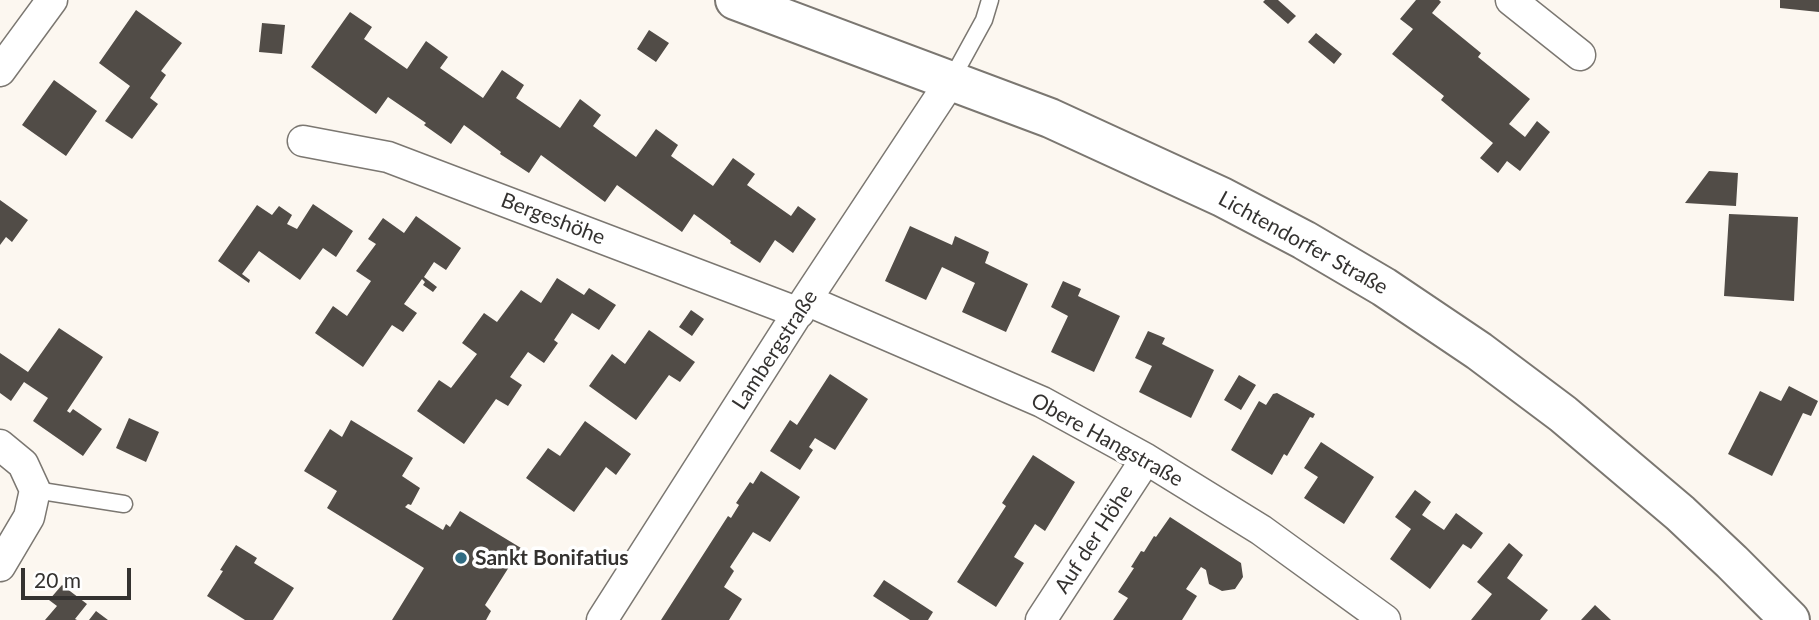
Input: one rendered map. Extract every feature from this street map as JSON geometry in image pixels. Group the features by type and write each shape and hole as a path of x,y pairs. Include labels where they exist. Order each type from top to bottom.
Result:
{"main road":[{"name":"Lichtendorfer Straße","path":"735,0 1050,118 1172,173 1304,240 1384,287 1479,351 1563,414 1680,513 1790,620"}],"street":[{"path":"0,71 52,0"},
{"path":"1511,0 1580,55"},
{"name":"Lambergstraße","path":"602,620 950,82"},
{"name":"Bergeshöhe","path":"303,141 388,157 803,306"},
{"name":"Obere Hangstraße","path":"803,306 1042,402 1146,459 1261,530 1385,620"},
{"path":"0,444 23,464 35,490 29,517 0,566"},
{"name":"Auf der Höhe","path":"1041,620 1146,459"}],"lane":[{"path":"950,82 984,20 990,0"},
{"path":"35,490 124,504"}],"building":[{"path":"1278,0 1296,16 1288,24 1263,2"},
{"path":"1416,0 1439,0 1441,2 1432,13 1481,53 1478,57 1530,99 1509,124 1525,137 1537,121 1550,132 1520,171 1507,161 1498,173 1480,158 1493,143 1441,100 1444,96 1392,54 1413,29 1400,19"},
{"path":"1780,0 1819,0 1819,12 1780,8"},
{"path":"136,10 182,43 161,71 166,75 150,98 158,104 132,139 105,121 130,86 99,63"},
{"path":"350,12 372,27 364,39 407,69 426,41 448,57 440,68 483,98 502,70 524,85 516,98 560,128 580,99 601,115 593,126 636,157 656,129 678,145 671,156 713,186 733,158 755,174 747,185 791,216 798,206 816,219 793,253 775,240 760,263 694,214 682,232 617,185 605,202 541,155 529,173 464,125 451,144 388,97 376,114 311,67"},
{"path":"262,23 285,25 282,54 259,52"},
{"path":"649,30 669,43 656,62 637,49"},
{"path":"1316,33 1342,54 1334,64 1308,42"},
{"path":"54,80 97,111 66,156 22,125"},
{"path":"1709,171 1738,173 1736,206 1685,203"},
{"path":"0,200 28,220 12,242 6,237 0,245"},
{"path":"313,204 353,231 336,257 323,248 300,280 259,251 242,274 250,280 249,283 218,261 257,205 272,215 279,206 292,215 287,224 297,229"},
{"path":"1729,214 1798,217 1794,301 1724,296"},
{"path":"416,216 461,248 446,270 434,262 424,277 437,287 433,292 423,285 425,282 422,279 404,304 417,313 403,332 392,325 363,367 315,333 333,306 347,316 371,281 356,271 376,244 368,239 383,218 404,233"},
{"path":"910,226 952,245 955,236 989,252 985,263 1028,284 1006,332 962,312 975,283 942,267 926,300 885,281"},
{"path":"557,278 584,295 589,288 616,305 599,330 572,313 554,340 558,343 544,363 528,352 510,377 522,385 508,406 496,399 464,444 417,411 439,380 451,388 477,354 462,343 484,313 497,322 521,290 541,303"},
{"path":"1063,281 1081,289 1078,296 1120,316 1094,372 1051,352 1068,316 1051,307"},
{"path":"691,310 704,319 692,336 679,327"},
{"path":"59,328 103,357 67,411 70,413 73,409 102,429 83,456 33,421 48,398 24,382 11,401 0,393 0,353 28,372"},
{"path":"649,330 695,362 680,382 669,375 636,420 589,386 612,354 625,364"},
{"path":"1148,331 1165,338 1162,344 1214,370 1191,418 1139,392 1152,366 1135,358"},
{"path":"830,374 868,399 835,450 815,438 809,447 813,450 800,470 770,451 790,420 797,425"},
{"path":"1239,375 1256,385 1241,410 1224,400"},
{"path":"1789,386 1818,401 1811,416 1803,413 1772,476 1728,454 1760,391 1781,401"},
{"path":"1277,393 1315,414 1313,418 1310,417 1287,456 1284,454 1272,475 1231,450 1259,401 1266,405 1273,394"},
{"path":"129,418 159,432 146,462 116,448"},
{"path":"351,420 413,458 402,476 420,488 411,505 405,507 443,530 446,524 450,527 460,511 521,548 485,605 491,611 486,620 392,620 424,568 327,508 337,491 304,471 330,429 342,437"},
{"path":"585,421 631,454 616,475 606,467 574,512 526,478 548,448 560,456"},
{"path":"1321,442 1374,477 1344,524 1304,498 1318,477 1304,468"},
{"path":"1033,455 1075,482 1045,531 1035,524 1014,557 1024,563 996,607 957,582 1006,506 1002,503"},
{"path":"761,471 800,497 770,542 753,532 730,567 734,571 724,587 742,599 729,620 661,620 728,516 731,518 739,505 736,503 750,482 753,484"},
{"path":"1415,490 1431,502 1422,515 1444,530 1456,513 1483,533 1471,549 1463,544 1430,589 1390,559 1411,529 1395,517"},
{"path":"1170,517 1241,563 1243,577 1235,589 1222,591 1209,584 1206,570 1201,567 1186,589 1197,596 1182,620 1113,620 1128,598 1118,592 1134,568 1131,567"},
{"path":"1509,543 1523,555 1507,578 1548,610 1540,620 1471,620 1492,594 1477,582"},
{"path":"236,545 257,558 254,563 294,588 273,620 245,620 207,596"},
{"path":"884,580 933,612 928,620 910,620 873,596"},
{"path":"62,585 87,604 75,619 77,620 45,620 57,606 49,600"},
{"path":"1595,605 1611,620 1581,620"},
{"path":"96,611 108,620 89,620"}],"place":[{"name":"Sankt Bonifatius","path":"461,558"}]}
